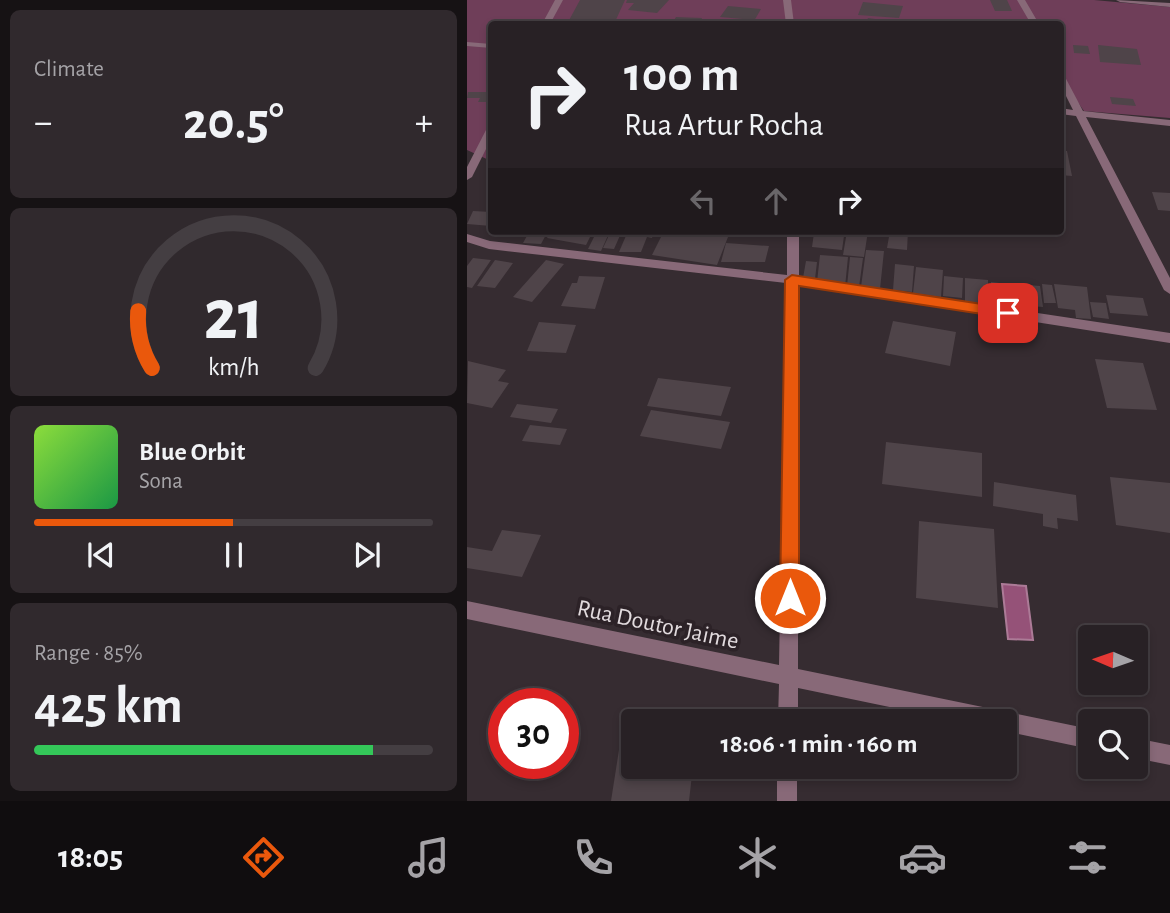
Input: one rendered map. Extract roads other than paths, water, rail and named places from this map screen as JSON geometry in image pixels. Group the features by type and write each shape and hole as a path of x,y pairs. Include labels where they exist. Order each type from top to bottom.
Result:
{"street":[{"path":"548,21 559,0"},
{"path":"787,0 790,21"},
{"path":"1021,0 1033,21"},
{"path":"1120,0 1170,5"},
{"path":"467,44 488,46"},
{"path":"1064,82 1170,290"},
{"path":"1064,112 1170,123"},
{"path":"467,177 488,136"},
{"path":"788,709 793,235"},
{"path":"467,238 489,245 792,280 1170,338"},
{"name":"Rua Doutor Jaime","path":"467,610 943,709"},
{"name":"Rua Doutor Jaime","path":"1017,724 1078,736"},
{"path":"1148,751 1170,755"},
{"path":"787,779 787,801"}]}
